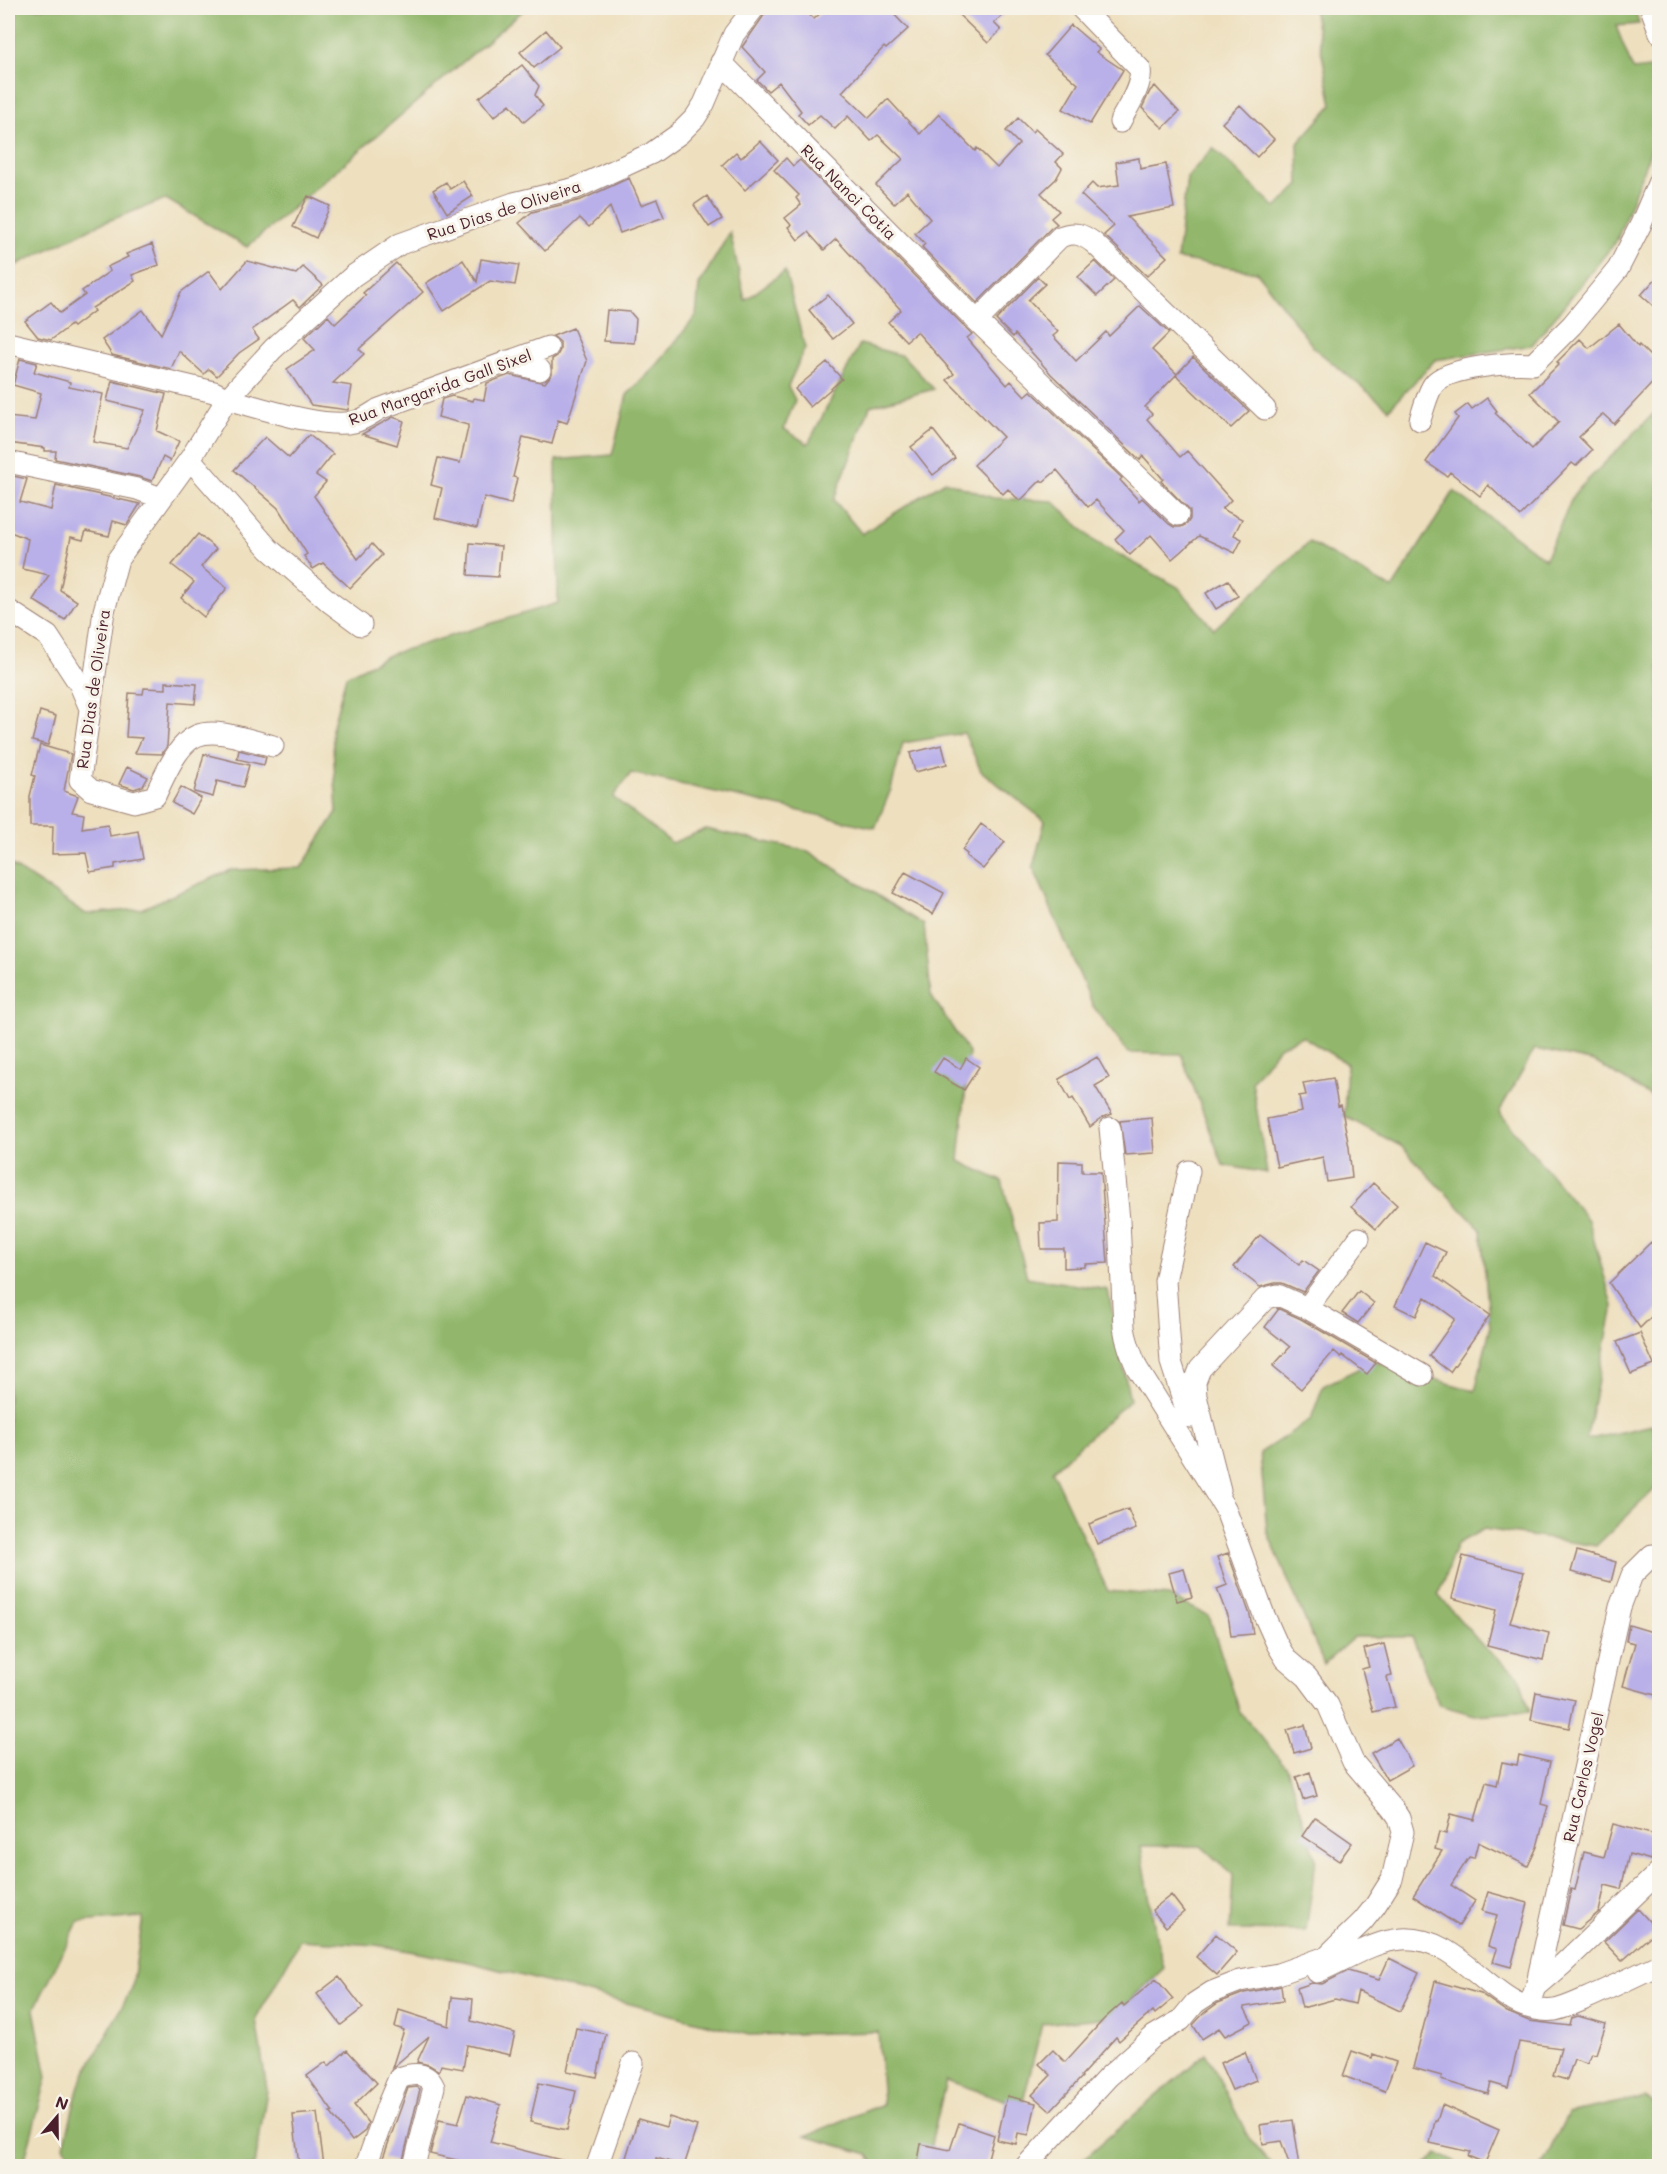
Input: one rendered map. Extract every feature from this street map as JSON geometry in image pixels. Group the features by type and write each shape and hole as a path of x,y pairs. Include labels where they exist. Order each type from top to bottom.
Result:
{"street":[{"name":"Rua Dias de Oliveira","path":"273,746 218,732 195,735 182,746 155,796 135,802 91,790 80,780 104,611 118,559 190,459 226,399 273,349 345,284 373,261 400,244 514,203 576,188 652,153 679,134 695,118 712,88 721,62 735,34 754,8"},
{"path":"1081,8 1140,69 1139,82 1120,122"},
{"path":"1651,8 1659,33"},
{"name":"Rua Nanci Cotia","path":"721,62 977,321 1178,515"},
{"path":"1420,420 1434,384 1454,372 1516,362 1533,364 1549,350 1618,269 1641,224 1659,179"},
{"path":"977,321 1060,237 1071,232 1085,236 1265,409"},
{"name":"Rua Margarida Gall Sixel","path":"8,343 214,392 226,399 313,420 343,423 356,422 379,409 548,347"},
{"path":"507,361 540,370"},
{"path":"190,459 269,549 331,603 361,625"},
{"path":"8,462 137,489 161,498"},
{"path":"8,610 48,636 80,684 89,706"},
{"path":"1110,1128 1119,1220 1125,1340 1137,1368 1225,1508"},
{"path":"1189,1171 1166,1281 1171,1362 1186,1409 1210,1448"},
{"path":"1307,1308 1359,1239"},
{"path":"1026,2166 1108,2077 1154,2036 1181,2020 1195,2003 1212,1992 1240,1981 1278,1974 1326,1957 1363,1921 1392,1879 1403,1832 1399,1818 1393,1809 1353,1762 1328,1705 1307,1677 1286,1659 1277,1644 1225,1508 1194,1388 1196,1374 1270,1296 1284,1297 1307,1308 1422,1374"},
{"name":"Rua Carlos Vogel","path":"1533,1997 1620,1607 1632,1575 1652,1555"},
{"path":"1533,1997 1563,1964 1659,1871"},
{"path":"1278,1974 1313,1974 1377,1944 1400,1939 1420,1941 1452,1952 1503,1995 1533,1997 1556,2010 1603,1991 1659,1964"},
{"path":"597,2166 633,2063"},
{"path":"366,2166 399,2078 412,2073 426,2076 432,2080 435,2087 414,2166"}],"green space":[{"path":"8,8 526,8 247,247 166,199 100,224 8,269"},
{"path":"1313,8 1635,8 1639,24 1616,26 1633,70 1657,67 1660,90 1659,128 1617,240 1532,345 1435,360 1389,409 1314,348 1257,272 1177,259 1187,177 1213,148 1276,208 1299,185 1298,143 1332,105"},
{"path":"730,232 745,300 785,271 805,348 788,386 795,400 784,429 808,444 860,344 903,356 934,389 870,406 834,500 862,534 945,481 993,498 1053,501 1094,541 1178,587 1214,629 1309,542 1392,589 1454,491 1545,559 1574,494 1659,408 1659,1101 1595,1062 1535,1049 1499,1112 1588,1220 1613,1306 1586,1440 1653,1425 1659,1451 1659,1485 1596,1546 1484,1529 1457,1544 1438,1595 1484,1647 1519,1676 1530,1711 1475,1715 1439,1705 1412,1637 1354,1637 1324,1664 1267,1531 1260,1453 1311,1419 1323,1386 1374,1361 1475,1391 1490,1328 1481,1230 1401,1146 1344,1116 1347,1064 1302,1036 1279,1047 1252,1081 1267,1173 1223,1165 1181,1054 1128,1053 1093,1006 1033,867 1045,821 981,771 964,733 903,743 891,789 875,828 631,773 613,797 672,843 706,829 808,851 924,925 931,995 969,1053 959,1161 1002,1181 1027,1277 1108,1290 1130,1400 1052,1471 1108,1591 1169,1596 1209,1616 1240,1712 1287,1768 1316,1858 1306,1931 1230,1930 1233,1875 1201,1846 1141,1846 1155,1931 1164,1968 1112,2017 1042,2024 1022,2106 946,2080 926,2166 876,2166 868,2154 805,2136 883,2104 878,2032 749,2035 469,1962 376,1945 300,1940 256,2019 267,2090 255,2165 79,2166 64,2146 79,2085 132,1988 143,1917 78,1922 34,2010 47,2077 23,2166 8,2166 8,863 86,914 141,909 231,870 301,868 337,812 332,729 346,676 391,654 558,603 556,460 612,455 627,395 657,365 696,316 699,285"},
{"path":"1206,2053 1250,2140 1273,2166 1075,2166"},
{"path":"1644,2097 1659,2106 1659,2166 1542,2166 1568,2113"},
{"path":"1438,2153 1461,2166 1425,2166"}],"building":[{"path":"769,8 801,8 814,19 826,8 888,8 908,29 886,49 884,47 842,92 869,118 888,99 920,134 939,114 975,151 977,148 997,168 1019,144 1006,131 1018,118 1032,132 1035,129 1063,154 1056,162 1062,168 1056,179 1041,193 1059,211 1051,218 1057,224 977,303 922,247 925,244 915,233 930,219 907,191 894,204 876,185 903,159 878,135 871,141 848,116 835,129 820,115 808,125 798,114 801,111 779,82 768,91 757,80 765,72 742,47"},
{"path":"969,8 1010,8 994,23 1001,30 988,43 960,16"},
{"path":"1071,25 1099,49 1096,52 1123,70 1090,124 1063,109 1078,84 1045,55"},
{"path":"546,30 560,47 534,68 520,52"},
{"path":"522,65 539,86 535,95 543,106 524,122 510,104 494,117 479,98"},
{"path":"1155,86 1179,112 1163,128 1142,108"},
{"path":"1240,105 1274,139 1257,157 1222,123"},
{"path":"760,141 778,160 745,190 722,165 736,152 741,158"},
{"path":"786,158 793,166 800,160 972,334 967,338 1007,385 1011,381 1025,396 1031,391 1122,478 1120,480 1139,501 1142,498 1169,524 1181,527 1190,519 1190,511 1161,481 1163,479 1143,456 1140,460 1051,374 1015,334 1013,337 996,320 1038,277 1045,284 1028,300 1058,332 1053,336 1076,361 1106,332 1109,336 1140,306 1169,333 1152,350 1177,374 1145,407 1152,414 1147,419 1180,457 1187,451 1231,500 1222,509 1242,519 1234,535 1242,539 1235,553 1199,536 1172,559 1151,535 1130,555 1115,539 1124,530 1096,500 1088,507 1057,470 1043,482 1041,480 1020,501 1008,489 1003,494 974,465 1003,437 947,380 954,374 917,332 906,341 888,322 901,310 836,239 824,250 808,232 798,240 788,227 791,225 785,218 801,205 796,198 799,195 774,170"},
{"path":"1139,158 1140,169 1166,164 1174,208 1127,217 1167,257 1147,276 1104,235 1114,226 1081,195 1092,183 1097,188 1119,185 1116,162"},
{"path":"629,178 641,205 657,199 664,217 620,233 610,207 589,227 580,218 545,251 519,223 532,212 581,200"},
{"path":"463,181 473,196 447,213 433,190 446,182 450,189"},
{"path":"308,196 330,206 316,238 293,227"},
{"path":"707,196 722,219 709,227 694,205"},
{"path":"152,244 159,265 132,275 135,281 92,308 94,311 73,327 71,325 51,340 38,337 25,321 51,302 60,313 85,295 82,291 110,271 107,267 128,257 126,254"},
{"path":"481,259 519,265 515,285 490,281 444,311 426,283 463,260 477,282"},
{"path":"247,261 296,274 303,267 323,285 300,307 293,300 252,330 259,339 239,353 217,376 209,369 204,374 179,351 171,369 112,355 102,340 143,310 161,334 181,292 209,271 222,289"},
{"path":"1095,261 1114,280 1097,296 1078,277"},
{"path":"396,263 423,292 359,349 364,354 333,383 352,386 348,410 311,405 287,369 315,350 304,338 328,316 335,324 366,295 363,293"},
{"path":"1659,275 1659,311 1641,295"},
{"path":"828,295 852,324 833,339 809,310"},
{"path":"607,310 630,312 636,319 634,343 604,341"},
{"path":"1619,324 1638,347 1639,345 1659,365 1659,376 1614,424 1603,414 1579,437 1592,450 1576,466 1572,463 1520,516 1488,485 1480,496 1450,472 1447,476 1426,462 1458,418 1455,414 1468,404 1472,409 1487,398 1497,411 1495,413 1532,449 1559,422 1530,393 1580,339 1589,348"},
{"path":"573,328 587,361 567,423 558,420 552,444 523,437 513,477 517,478 511,504 484,497 477,528 435,518 442,488 431,485 438,458 460,463 468,428 468,425 438,417 442,399 452,396 473,401 474,398 484,400 487,383 509,375 545,383 552,374 552,359 560,350 560,342 553,336"},
{"path":"1193,357 1249,411 1231,428 1176,375"},
{"path":"20,359 37,363 34,372 70,382 69,387 103,394 93,442 127,448 145,410 107,401 112,381 166,394 157,431 179,441 170,461 163,457 152,481 55,459 56,451 45,451 45,448 8,443 8,417 35,420 41,393 13,385"},
{"path":"827,362 842,379 810,407 795,389"},
{"path":"393,417 404,421 397,445 362,434"},
{"path":"933,430 955,458 933,475 911,447"},
{"path":"309,435 333,454 316,475 326,482 314,496 358,559 372,544 382,555 350,588 323,563 313,569 304,556 307,554 278,508 234,470 265,437 289,458"},
{"path":"8,475 27,479 20,502 51,510 56,485 140,504 127,525 113,521 109,536 86,531 83,540 71,537 60,590 77,601 65,620 33,600 49,575 22,569 28,539 8,531"},
{"path":"198,534 216,549 201,567 227,588 204,617 181,598 194,582 172,565"},
{"path":"470,543 501,546 498,577 468,575"},
{"path":"1228,580 1238,596 1216,609 1206,593"},
{"path":"166,682 197,684 195,704 170,702 167,746 162,754 135,753 142,738 126,737 129,693 143,694 144,688 166,689"},
{"path":"40,711 56,716 48,745 32,741"},
{"path":"40,745 71,754 64,791 78,796 72,812 84,814 82,828 108,824 110,836 138,831 143,859 115,864 115,868 90,872 86,853 52,854 53,826 30,826 30,796 35,776 32,775"},
{"path":"942,745 947,764 915,772 910,753"},
{"path":"239,750 266,757 264,765 237,759"},
{"path":"204,754 249,765 243,787 217,781 213,797 194,792"},
{"path":"127,767 148,777 143,786 134,789 119,784"},
{"path":"181,787 201,798 192,814 172,803"},
{"path":"981,824 1005,842 983,869 962,850"},
{"path":"905,872 944,893 933,914 893,893"},
{"path":"1097,1057 1109,1078 1095,1086 1112,1114 1103,1117 1090,1127 1073,1098 1070,1100 1059,1079"},
{"path":"943,1058 960,1069 966,1058 979,1067 964,1090 934,1072"},
{"path":"1333,1078 1349,1147 1352,1178 1327,1182 1323,1157 1277,1167 1267,1119 1302,1112 1299,1096 1306,1095 1303,1083"},
{"path":"1152,1118 1155,1153 1125,1155 1120,1121"},
{"path":"1059,1161 1082,1162 1082,1172 1101,1172 1108,1263 1064,1268 1064,1249 1041,1249 1040,1223 1058,1222"},
{"path":"1373,1183 1397,1205 1376,1229 1351,1207"},
{"path":"1260,1235 1299,1265 1303,1260 1319,1271 1303,1292 1282,1283 1260,1287 1234,1267"},
{"path":"1425,1242 1446,1252 1435,1276 1490,1315 1450,1372 1429,1356 1455,1319 1425,1297 1416,1316 1395,1306"},
{"path":"1651,1242 1659,1250 1659,1309 1640,1328 1609,1283"},
{"path":"1359,1291 1374,1303 1358,1323 1342,1313"},
{"path":"1277,1308 1301,1319 1376,1363 1367,1374 1334,1351 1301,1389 1273,1366 1290,1347 1265,1327 1278,1310"},
{"path":"1640,1333 1654,1365 1631,1374 1617,1342"},
{"path":"1128,1509 1136,1529 1097,1544 1089,1524"},
{"path":"1577,1551 1616,1562 1611,1582 1571,1572"},
{"path":"1228,1553 1250,1615 1253,1634 1231,1636 1229,1621 1217,1589 1227,1585 1217,1557"},
{"path":"1463,1556 1524,1572 1510,1623 1549,1633 1543,1660 1487,1646 1496,1610 1452,1598"},
{"path":"1184,1569 1192,1597 1177,1601 1169,1573"},
{"path":"1629,1625 1659,1634 1659,1696 1623,1686 1635,1643 1626,1641"},
{"path":"1384,1644 1392,1676 1387,1677 1395,1707 1373,1712 1362,1669 1369,1667 1364,1649"},
{"path":"1536,1692 1575,1700 1569,1728 1531,1720"},
{"path":"1305,1725 1311,1748 1294,1753 1287,1730"},
{"path":"1397,1738 1412,1766 1387,1780 1371,1753"},
{"path":"1519,1755 1550,1762 1541,1804 1548,1806 1537,1847 1528,1866 1478,1842 1474,1858 1469,1857 1451,1885 1475,1901 1459,1926 1413,1896 1442,1851 1435,1849 1439,1832 1446,1834 1451,1814 1475,1820 1486,1782 1497,1785 1502,1762 1517,1765"},
{"path":"1310,1772 1317,1796 1303,1800 1296,1777"},
{"path":"1315,1817 1352,1843 1339,1861 1302,1836"},
{"path":"1613,1824 1659,1836 1658,1850 1652,1851 1651,1860 1629,1854 1621,1889 1605,1885 1599,1912 1578,1929 1563,1925 1571,1889 1575,1890 1584,1852 1604,1857"},
{"path":"1488,1892 1528,1903 1511,1967 1493,1962 1497,1949 1488,1946 1497,1915 1482,1911"},
{"path":"1171,1895 1184,1912 1166,1927 1152,1910"},
{"path":"1638,1909 1657,1930 1622,1961 1604,1942"},
{"path":"1216,1934 1237,1952 1217,1975 1196,1957"},
{"path":"1389,1958 1419,1973 1400,2011 1358,1991 1355,2004 1335,1999 1302,2008 1297,1988 1312,1983 1322,1984 1348,1971 1379,1980"},
{"path":"339,1977 363,2008 341,2025 317,1994"},
{"path":"1156,1979 1173,1999 1155,2014 1153,2011 1119,2041 1116,2037 1050,2111 1032,2095 1051,2075 1039,2064 1053,2050 1065,2062 1104,2019 1122,2003 1124,2006"},
{"path":"1435,1981 1481,1994 1507,2012 1529,2021 1570,2026 1572,2018 1578,2016 1606,2024 1596,2054 1591,2053 1587,2063 1574,2059 1567,2080 1553,2076 1561,2048 1519,2042 1508,2088 1491,2083 1488,2094 1441,2080 1442,2076 1413,2068"},
{"path":"1281,1986 1283,2001 1244,2007 1252,2022 1225,2036 1219,2028 1202,2039 1193,2025 1218,2003 1244,1993"},
{"path":"452,1997 473,1999 471,2021 515,2033 510,2055 467,2045 463,2069 441,2065 439,2071 417,2062 429,2036 392,2068 404,2030 395,2027 399,2010 449,2026"},
{"path":"576,2028 606,2034 597,2077 567,2071"},
{"path":"347,2050 377,2083 354,2105 368,2123 365,2131 352,2141 307,2076 326,2062 329,2066"},
{"path":"1352,2051 1372,2058 1373,2054 1396,2062 1385,2091 1343,2076"},
{"path":"1245,2052 1256,2080 1232,2090 1220,2063"},
{"path":"539,2083 576,2091 567,2130 530,2122"},
{"path":"408,2088 420,2089 402,2164 383,2158"},
{"path":"467,2095 501,2105 490,2142 565,2161 564,2166 483,2166 430,2154 439,2120 458,2124"},
{"path":"1007,2096 1036,2103 1029,2135 1018,2133 1016,2144 997,2140"},
{"path":"1442,2105 1499,2130 1485,2163 1468,2156 1470,2152 1430,2143 1435,2121 1437,2121"},
{"path":"317,2113 324,2166 299,2166 293,2115"},
{"path":"669,2117 697,2126 684,2166 656,2158 654,2166 642,2166 625,2161 638,2119 666,2127"},
{"path":"1293,2120 1300,2166 1290,2166 1281,2141 1263,2144 1260,2125"},
{"path":"959,2123 994,2135 986,2166 917,2166 921,2144 950,2150"}]}
